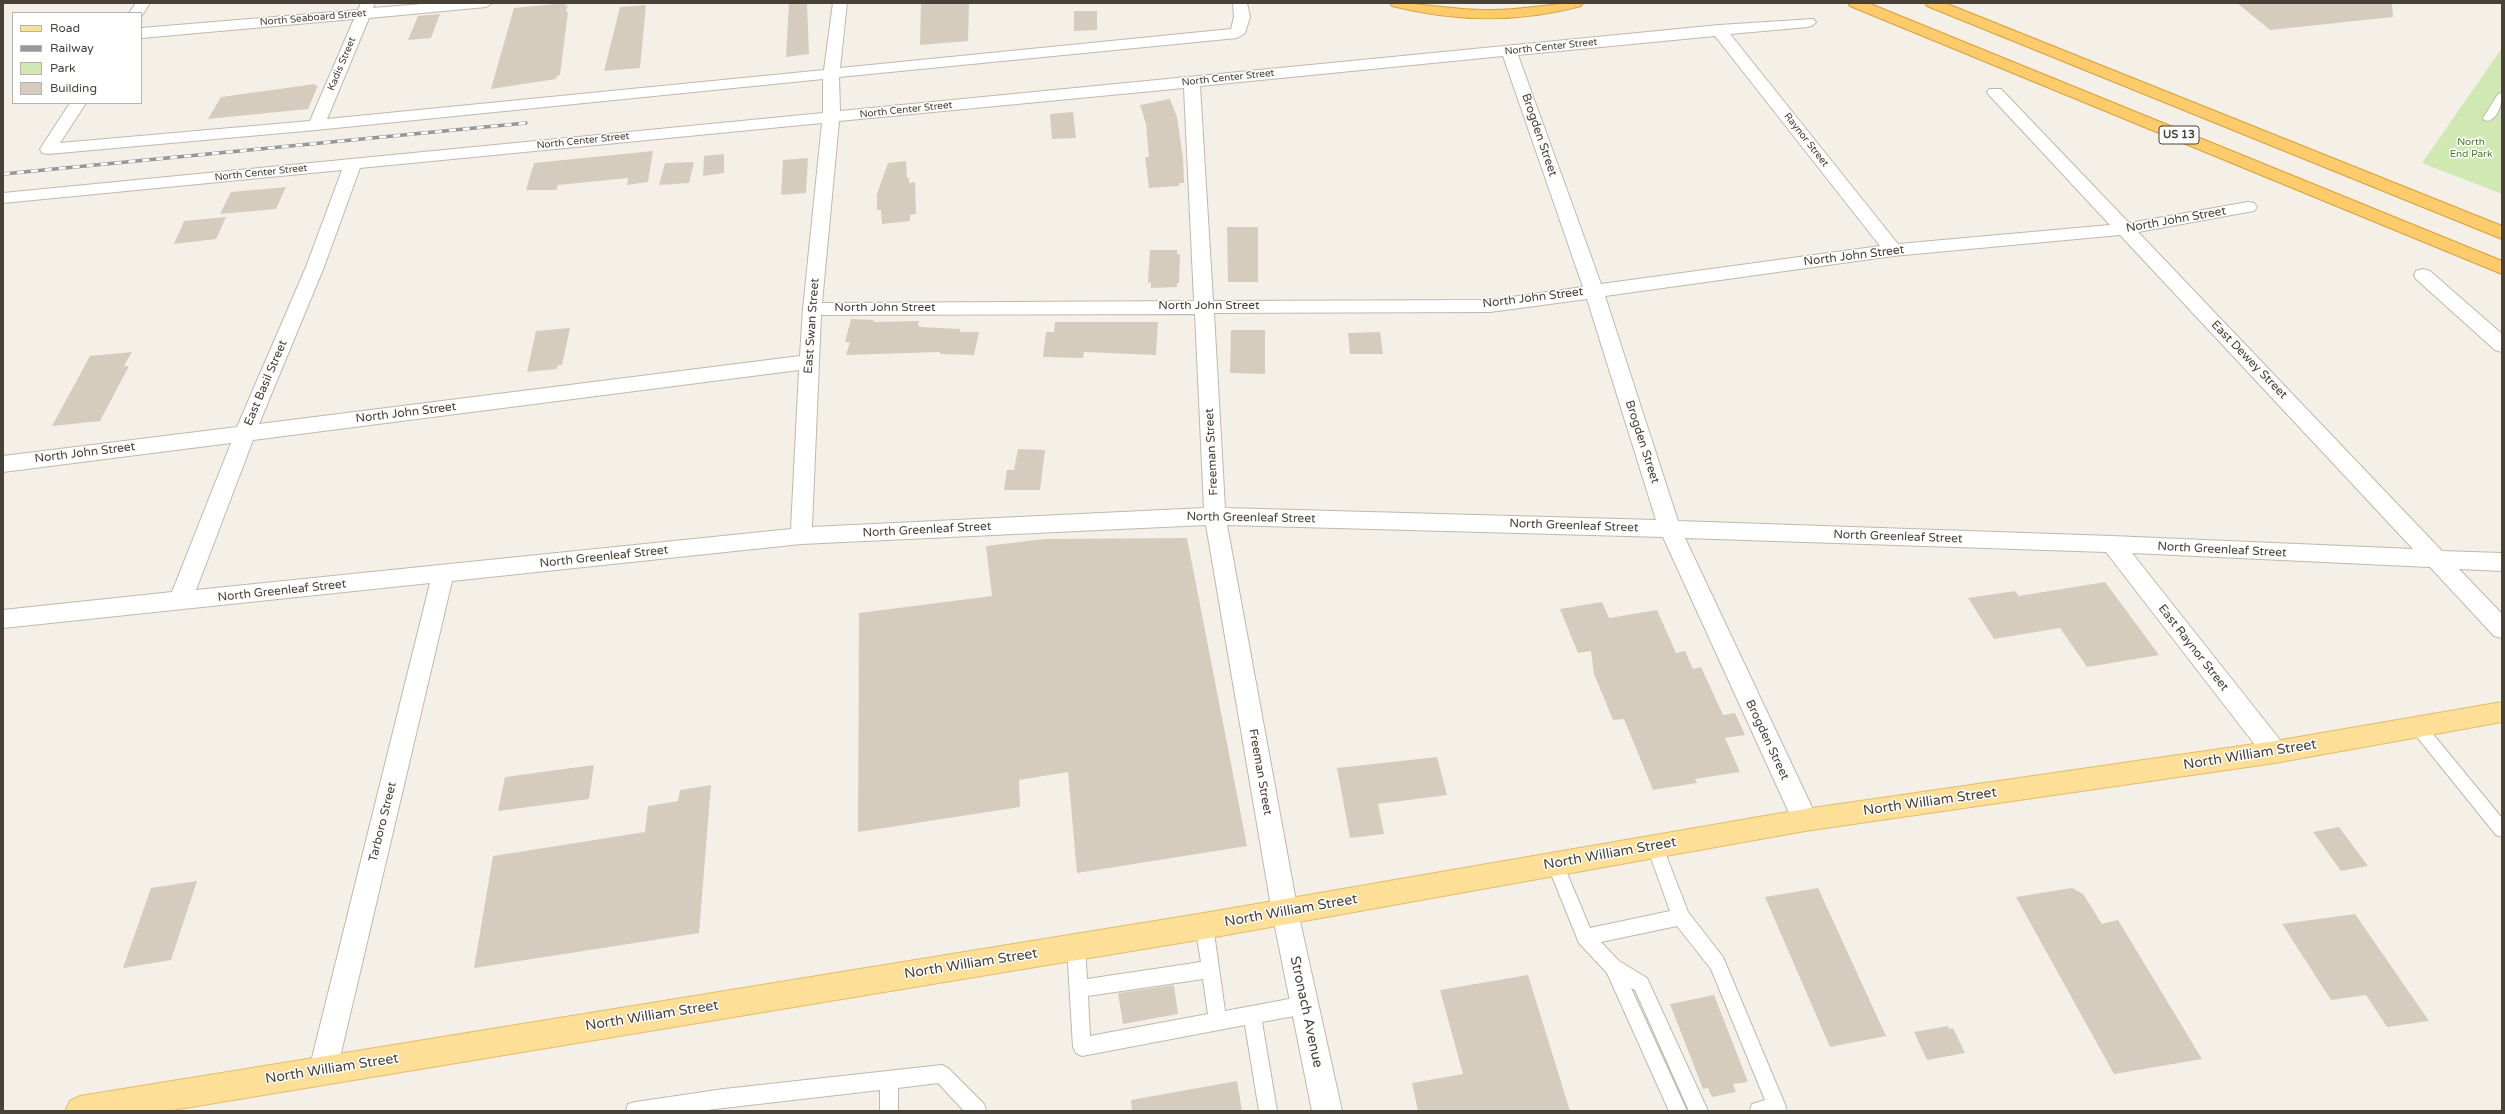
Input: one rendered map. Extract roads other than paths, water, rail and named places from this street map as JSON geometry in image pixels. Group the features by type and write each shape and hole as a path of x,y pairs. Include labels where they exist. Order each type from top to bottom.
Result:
{"highway":[{"path":"1397,3 1449,13 1483,15 1542,12 1576,3"},
{"name":"US 13","path":"1855,3 2502,268"},
{"name":"US 13","path":"1932,3 2502,233"}],"main road":[{"name":"North William Street","path":"80,1111 1204,926 1805,820 2275,752 2502,712"}],"street":[{"path":"138,12 143,3"},
{"name":"North Seaboard Street","path":"142,33 366,8 486,3"},
{"name":"East Swan Street","path":"801,536 812,309 831,117 831,74 840,3"},
{"path":"77,104 48,149 316,126 1237,33 1242,17 1240,3"},
{"name":"Kadis Street","path":"316,126 366,8"},
{"name":"North Center Street","path":"3,198 1808,22"},
{"name":"Raynor Street","path":"1720,30 1893,250"},
{"name":"Brogden Street","path":"1509,51 1594,290 1670,529 1805,820"},
{"name":"Freeman Street","path":"1192,82 1215,516 1285,912"},
{"name":"East Dewey Street","path":"1995,92 2439,560 2502,629"},
{"name":"East Basil Street","path":"180,602 245,433 315,267 353,164"},
{"name":"North John Street","path":"812,309 1204,306 1490,306 1594,290 1893,250 2125,229 2248,207"},
{"path":"2423,275 2502,345"},
{"name":"North John Street","path":"3,464 809,362"},
{"name":"North Greenleaf Street","path":"3,619 180,602 801,536 1215,516 1670,529 2112,544 2502,562"},
{"name":"East Raynor Street","path":"2112,544 2275,752"},
{"name":"Tarboro Street","path":"323,1070 443,574"},
{"name":"Stronach Avenue","path":"1285,912 1327,1111"}],"lane":[{"path":"2488,118 2502,96"},
{"path":"2418,727 2502,830"},
{"path":"1655,847 1681,917 1717,963 1777,1107 1759,1111"},
{"path":"1555,864 1585,937 1613,967 1641,984 1699,1111"},
{"path":"1585,937 1681,917"},
{"path":"1204,926 1218,1022"},
{"path":"1076,947 1077,989 1082,1047 1305,1005"},
{"path":"1613,967 1678,1111"},
{"path":"1077,989 1210,969"},
{"path":"1252,1016 1268,1111"},
{"path":"635,1111 722,1104 889,1080 942,1074 977,1111"},
{"path":"889,1080 889,1111"}],"railway":[{"path":"3,174 526,123"}],"park label":[{"name":"North End Park","path":"2471,148"}]}
